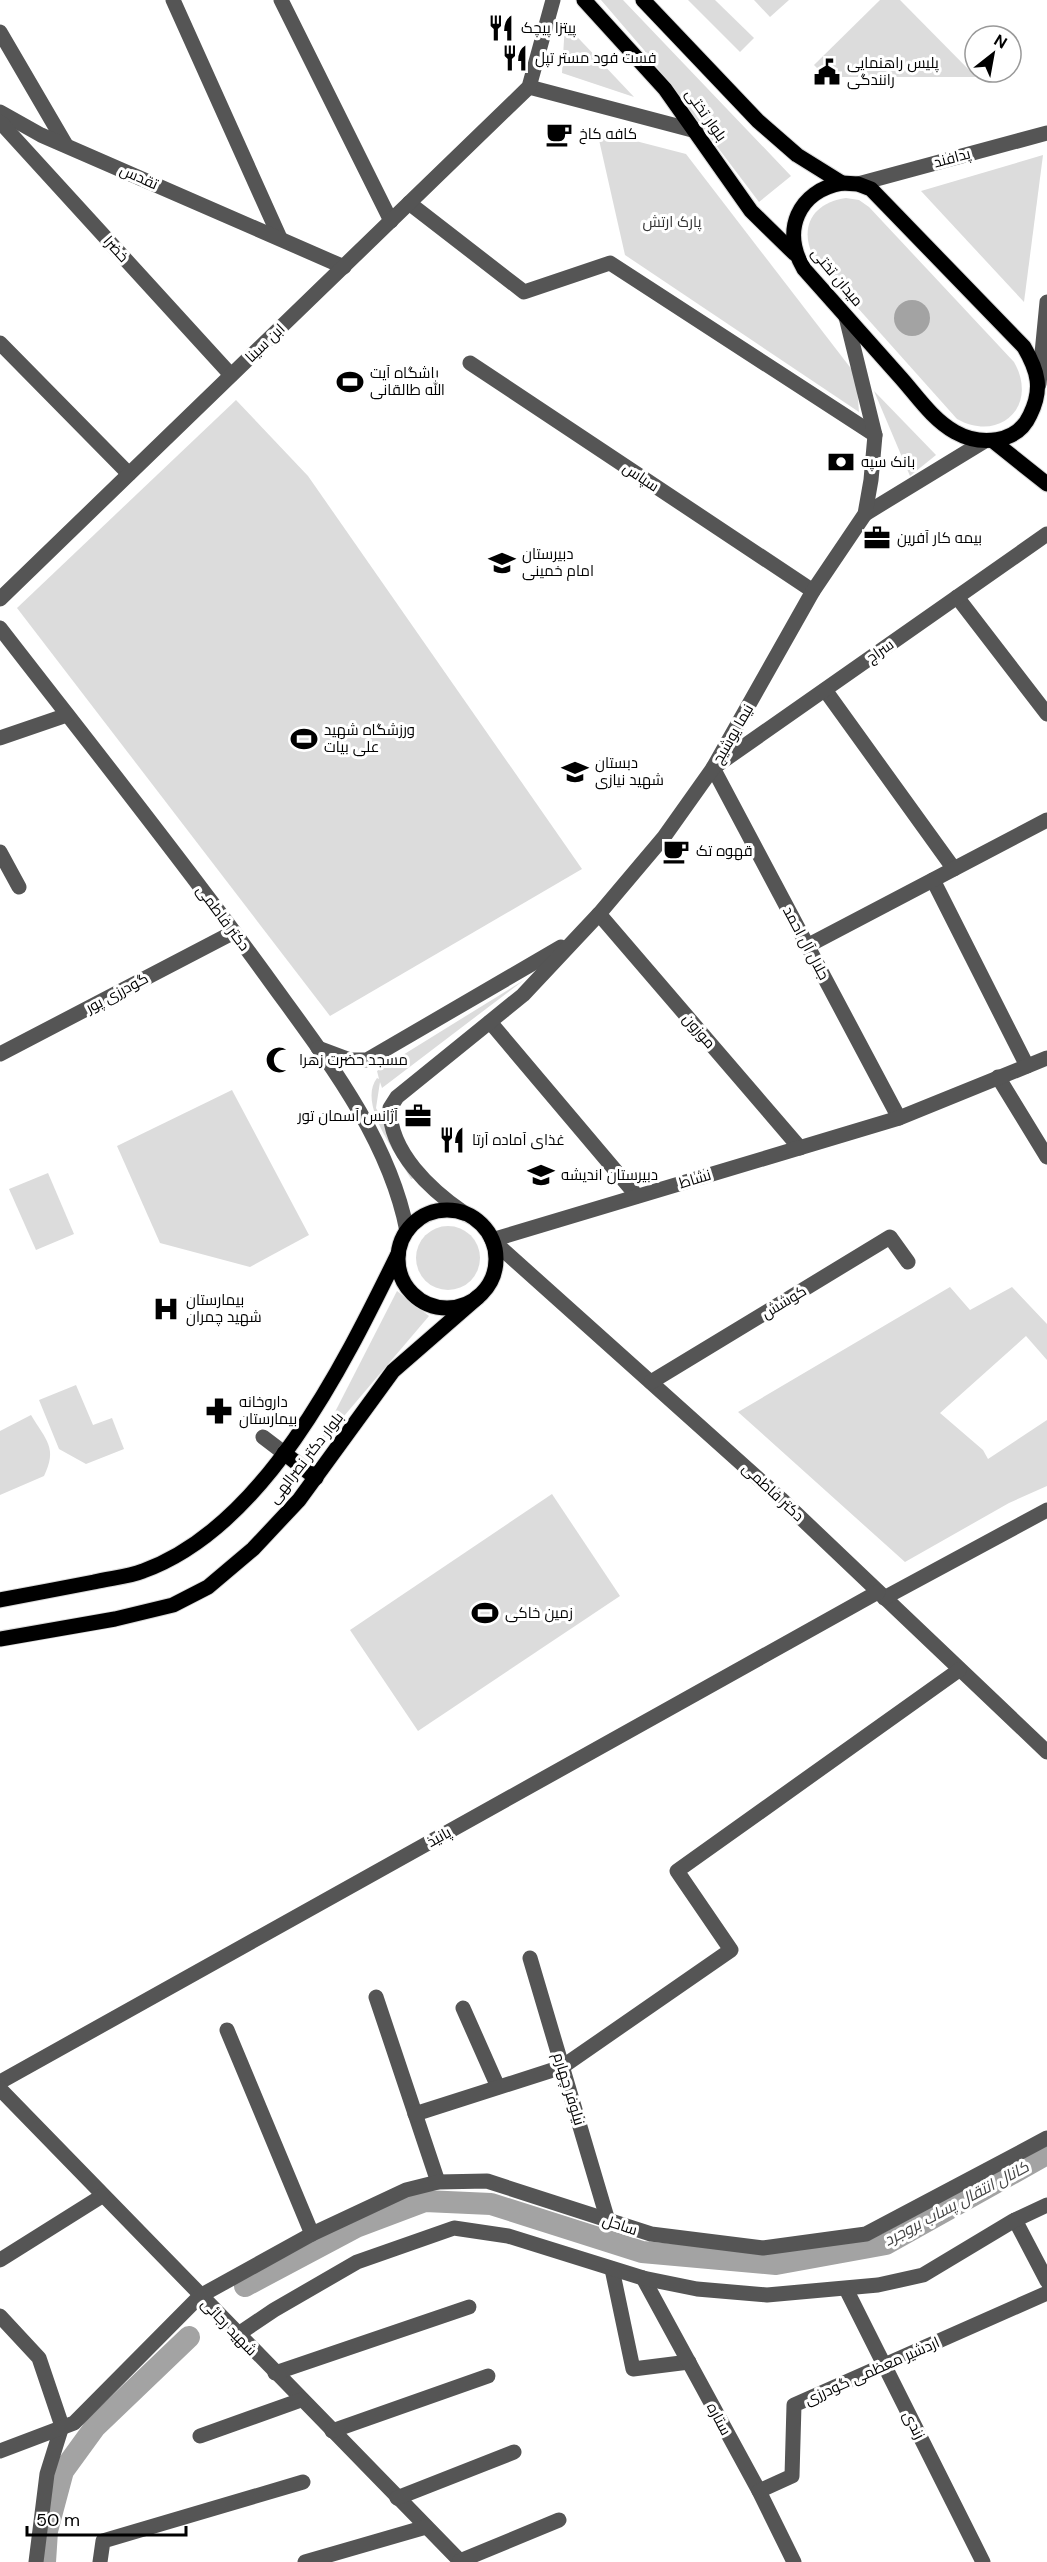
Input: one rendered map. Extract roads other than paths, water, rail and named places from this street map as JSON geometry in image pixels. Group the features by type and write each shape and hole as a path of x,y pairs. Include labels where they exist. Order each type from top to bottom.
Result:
{"main road":[{"name":"بلوار تختی","path":"584,0 665,89 745,203 795,254"},
{"name":"بلوار تختی","path":"643,0 758,121 797,155 842,183"},
{"name":"میدان تختی","path":"858,184 871,189 887,204 1024,347 1035,366 1039,384 1037,400 1028,419 1014,432 988,442 970,440 939,421 804,269 795,254 792,238 797,216 816,194 828,185 858,184"},
{"path":"1037,400 1047,413"},
{"path":"988,442 1047,484"},
{"path":"438,1210 464,1213 481,1223 492,1240 496,1264 487,1287 478,1297 455,1307 430,1305 409,1291 398,1267 398,1254 406,1230 426,1214 438,1210"},
{"name":"بلوار دکتر نصرالهی","path":"0,1600 141,1572 176,1557 216,1530 253,1493 284,1453 352,1348 398,1254"},
{"name":"بلوار دکتر نصرالهی","path":"0,1639 115,1619 173,1605 194,1596 253,1549 299,1500 393,1371 478,1297"},
{"path":"284,1453 316,1478"}],"street":[{"path":"173,0 280,238"},
{"path":"281,0 391,221"},
{"path":"552,0 529,87 696,131"},
{"path":"0,32 66,146"},
{"name":"ابن سینا","path":"0,599 529,87"},
{"name":"تقدس","path":"0,112 66,146 344,267"},
{"name":"خضرا","path":"0,122 231,375"},
{"name":"پدافند","path":"858,184 1047,133"},
{"path":"410,203 524,292 610,263 875,435"},
{"path":"1039,384 1047,302"},
{"name":"نیما یوشیج","path":"464,1213 438,1195 419,1175 393,1130 390,1108 397,1097 523,994 599,914 664,837 713,768 813,591 865,514 875,435 846,317"},
{"path":"0,343 129,474"},
{"name":"سپاس","path":"470,363 813,591"},
{"name":"نیما یوشیج","path":"865,514 988,442"},
{"name":"سراج","path":"713,768 1047,534"},
{"path":"957,597 1047,714"},
{"name":"دکتر فاطمی","path":"0,628 234,932 318,1048 368,1128 394,1184 406,1230"},
{"path":"825,690 954,869"},
{"path":"0,738 67,715"},
{"name":"جلال آل احمد","path":"713,768 899,1118"},
{"path":"807,946 1047,820"},
{"path":"0,852 19,887"},
{"path":"933,880 1026,1066"},
{"name":"موزون","path":"599,914 800,1148"},
{"name":"گودرزی پور","path":"0,1054 234,932"},
{"name":"نیما یوشیج","path":"318,1048 350,1060 367,1060 577,937"},
{"path":"490,1022 637,1196"},
{"name":"نشاط","path":"492,1240 899,1118 1047,1058"},
{"path":"998,1077 1047,1157"},
{"name":"کوشش","path":"651,1382 890,1237 909,1262"},
{"name":"دکتر فاطمی","path":"492,1240 781,1499 1047,1752"},
{"path":"263,1437 284,1453"},
{"name":"پانیذ","path":"0,2082 881,1595 1047,1510"},
{"path":"415,2114 562,2067 731,1950 677,1871 959,1670"},
{"name":"نیلوفر چهارم","path":"530,1958 608,2221"},
{"path":"376,1997 438,2182"},
{"path":"463,2008 498,2087"},
{"path":"226,2030 312,2235"},
{"name":"شهید رجائی","path":"0,2089 460,2562"},
{"name":"ساحل","path":"0,2451 74,2423 200,2296 312,2235 406,2190 438,2182 487,2181 651,2235 763,2248 866,2234 1047,2138"},
{"path":"0,2260 102,2196"},
{"path":"237,2335 274,2310 357,2262 454,2228 508,2236 643,2278 697,2289 767,2295 846,2289 923,2275 1015,2220 1047,2205"},
{"path":"1015,2220 1047,2281"},
{"path":"612,2269 633,2369 689,2362"},
{"name":"ستاره","path":"643,2278 759,2491 794,2562"},
{"name":"زندی","path":"846,2289 983,2562"},
{"name":"اردشیر معظمی گودرزی","path":"759,2491 792,2476 794,2405 1047,2293"},
{"path":"275,2373 469,2307"},
{"path":"0,2316 39,2358 63,2426 47,2474 36,2562"},
{"path":"332,2431 488,2376"},
{"path":"200,2436 301,2400"},
{"path":"398,2498 514,2452"},
{"path":"100,2562 103,2541 303,2482"},
{"path":"460,2562 559,2520"},
{"path":"305,2562 426,2527"}],"waterway":[{"name":"کانال انتقال پساب بروجرد","path":"245,2286 356,2227 425,2201 491,2204 642,2252 776,2264 886,2244 1047,2154"},
{"name":"کانال انتقال پساب بروجرد","path":"45,2562 47,2531 63,2471 95,2427 189,2337"}],"place":[{"name":"پیتزا پیچک","path":"501,28"},
{"name":"فست فود مستر تپل","path":"515,58"},
{"name":"پلیس راهنمایی رانندگی","path":"827,72"},
{"name":"کافه کاخ","path":"559,134"},
{"name":"باشگاه آیت الله طالقانی","path":"350,382"},
{"name":"بانک سپه","path":"841,462"},
{"name":"بیمه کار آفرین","path":"877,538"},
{"name":"دبیرستان امام خمینی","path":"502,563"},
{"name":"ورزشگاه شهید علی بیات","path":"304,739"},
{"name":"دبستان شهید نیازی","path":"575,772"},
{"name":"قهوه تک","path":"676,851"},
{"name":"مسجد حضرت زهرا","path":"279,1060"},
{"name":"آژانس آسمان تور","path":"418,1116"},
{"name":"غذای آماده آرتا","path":"452,1140"},
{"name":"دبیرستان اندیشه","path":"541,1175"},
{"name":"بیمارستان شهید چمران","path":"166,1309"},
{"name":"داروخانه بیمارستان","path":"219,1411"},
{"name":"زمین خاکی","path":"485,1613"}],"park label":[{"name":"پارک ارتش","path":"672,222"}]}
